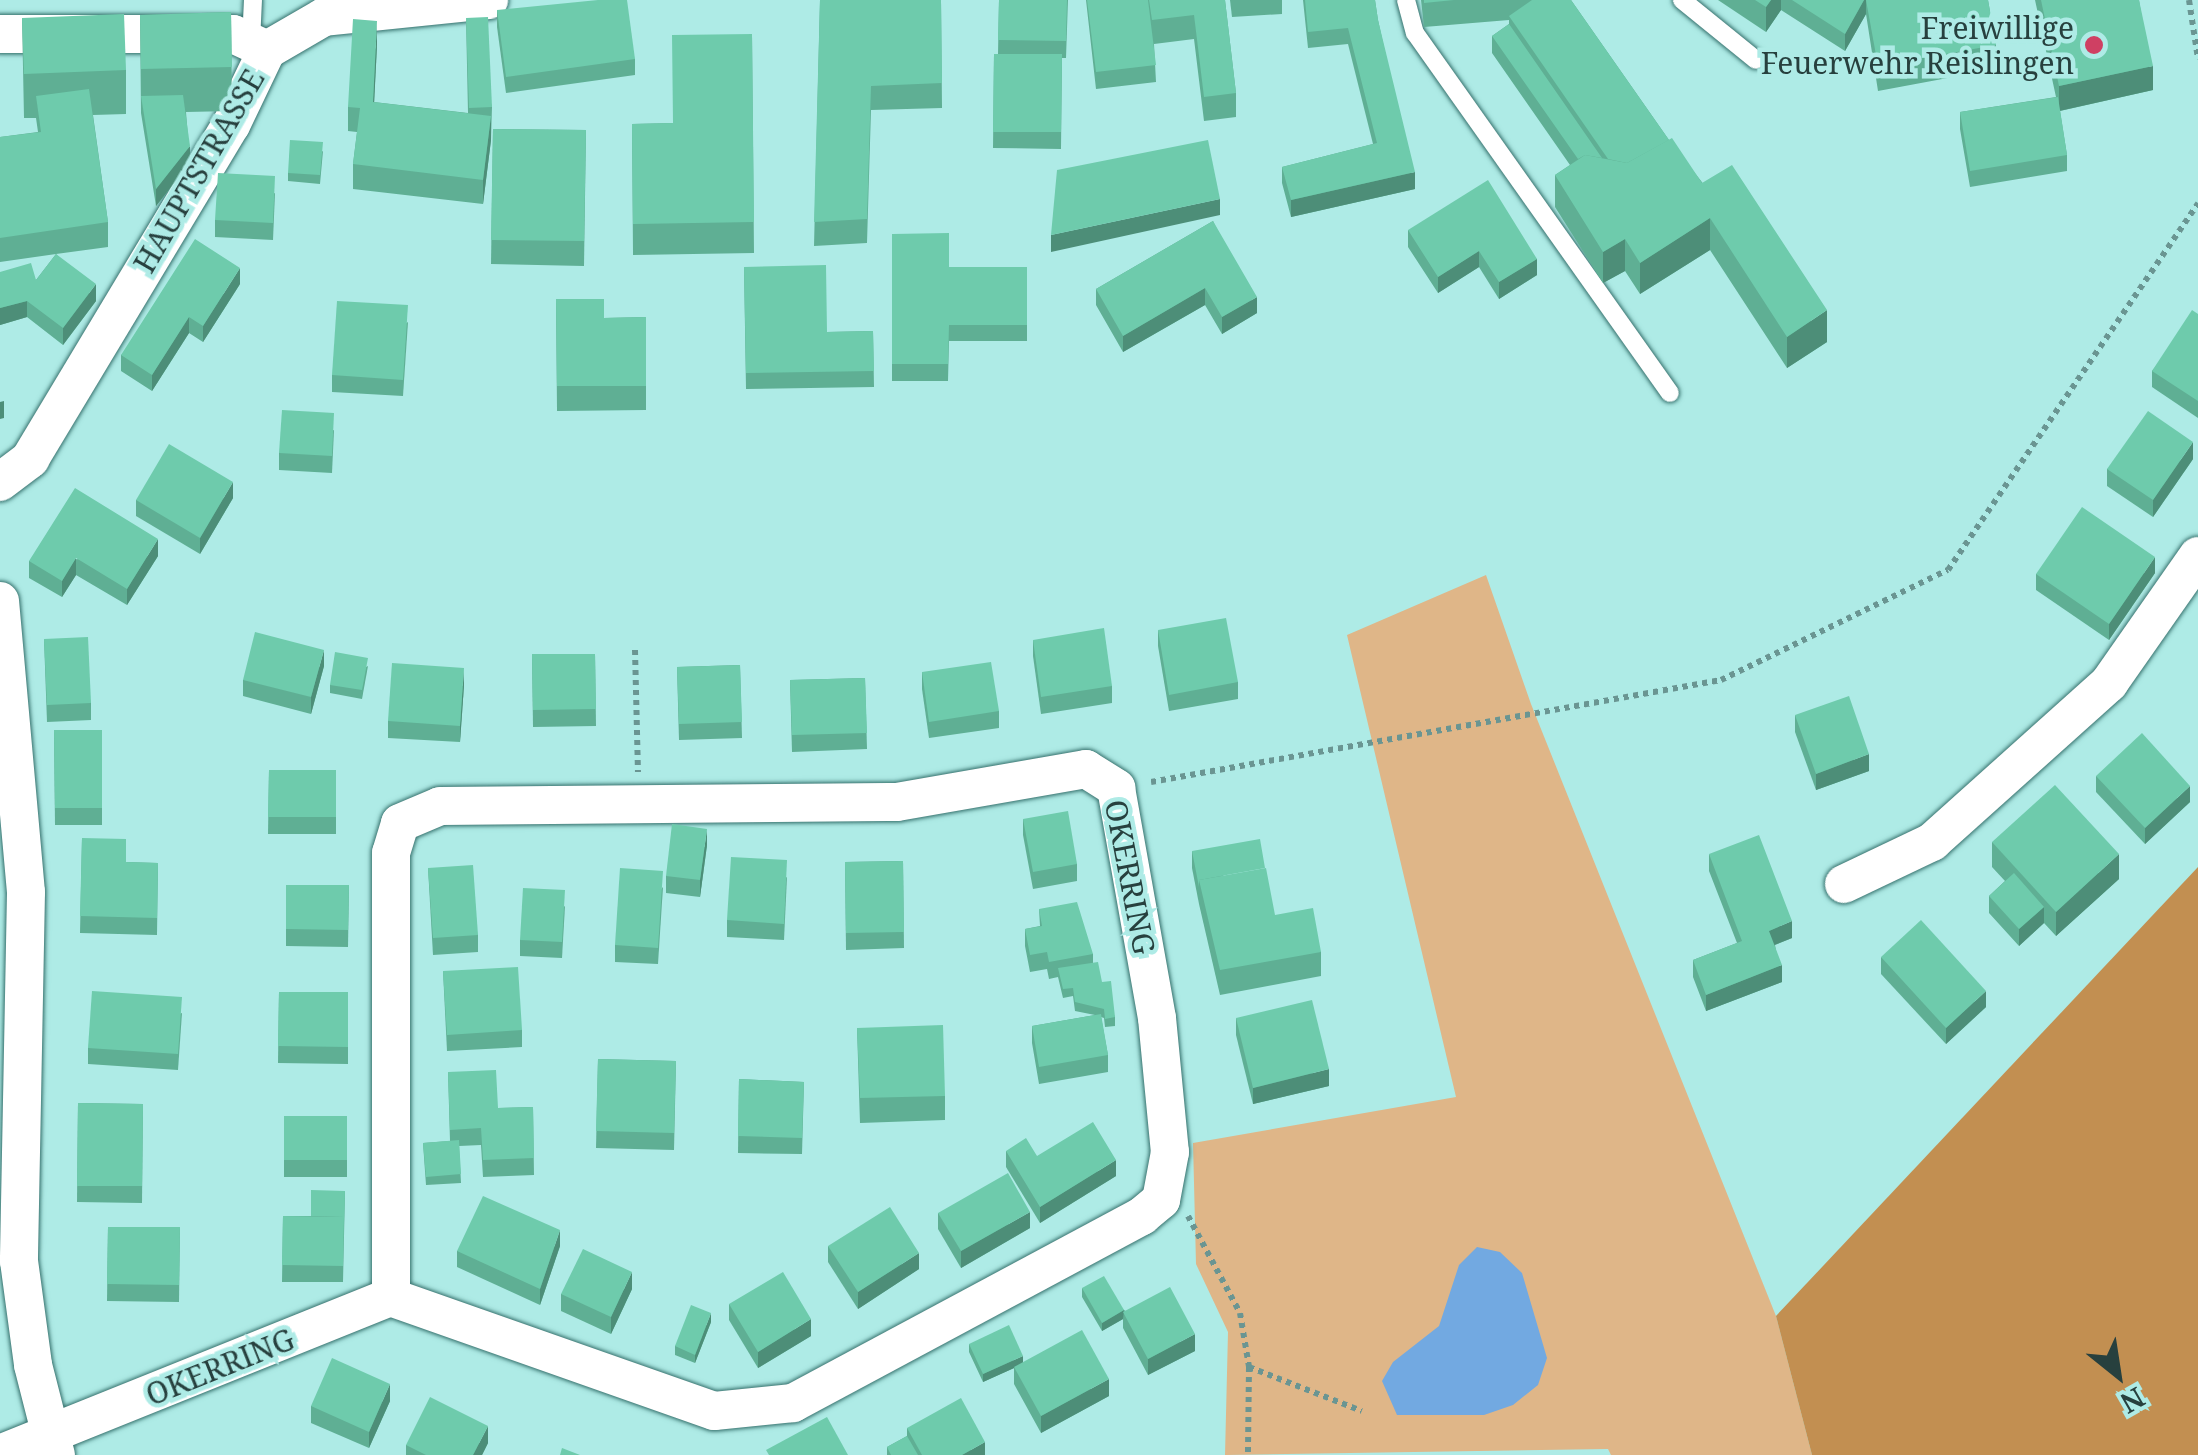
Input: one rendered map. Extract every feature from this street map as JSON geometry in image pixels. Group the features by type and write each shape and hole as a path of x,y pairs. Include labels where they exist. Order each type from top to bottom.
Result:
{"street":[{"name":"HAUPTSTRASSE","path":"0,482 30,458 230,125 259,46 324,17 489,0"},
{"path":"0,34 233,34 259,46"},
{"path":"1844,884 1932,842 2109,683 2198,556"},
{"path":"0,601 26,892 19,1261 53,1446"},
{"name":"OKERRING","path":"0,1454 53,1446 391,1297 391,853 400,823 440,806 897,802 1086,770 1116,788 1157,1018 1170,1152 1161,1200"},
{"path":"391,1297 714,1411 792,1402 1161,1200"}],"lane":[{"path":"253,0 259,46"},
{"path":"1406,0 1415,33 1670,393"},
{"path":"1682,0 1756,60"}],"path":[{"path":"2189,0 2198,59"},
{"path":"1116,788 1720,680 1948,570 2198,203"},
{"path":"635,650 639,804"},
{"path":"1161,1200 1196,1221 1240,1313 1248,1367 1248,1455"},
{"path":"1248,1367 1362,1411"}],"shaded area":[{"path":"1486,575 1531,704 1776,1316 1812,1455 1611,1455 1608,1449 1225,1455 1228,1332 1196,1264 1193,1143 1456,1097 1347,635"},
{"path":"2198,867 2198,1455 1812,1455 1776,1316"}],"water":[{"path":"1477,1247 1500,1252 1522,1273 1547,1358 1538,1385 1513,1405 1484,1415 1397,1415 1382,1381 1393,1362 1439,1326 1459,1265"}],"building":[{"path":"627,0 635,59 506,77 497,10"},
{"path":"820,0 941,0 942,83 871,86 867,219 814,222"},
{"path":"999,0 1067,0 1066,41 998,40"},
{"path":"1087,0 1148,0 1156,65 1096,72"},
{"path":"1149,0 1225,0 1236,93 1204,97 1194,15 1152,20"},
{"path":"1305,0 1375,0 1415,172 1291,200 1282,167 1377,143 1348,28 1308,32"},
{"path":"1532,0 1571,0 1669,140 1627,163 1608,159 1509,16"},
{"path":"1792,0 1864,0 1845,34"},
{"path":"1866,0 1988,0 1996,45 1878,66"},
{"name":"Freiwillige Feuerwehr Reislingen","path":"2041,0 2139,0 2153,66 2059,86"},
{"path":"231,12 232,67 141,69 140,15"},
{"path":"124,14 126,70 24,74 22,18"},
{"path":"488,17 492,107 469,108 466,18"},
{"path":"353,19 377,21 373,102 491,116 483,180 353,164 360,108 348,107"},
{"path":"1509,24 1602,158 1585,155 1578,159 1492,36"},
{"path":"752,34 754,222 633,224 632,124 673,123 672,35"},
{"path":"994,54 1062,54 1061,132 993,132"},
{"path":"89,89 108,222 0,238 0,137 41,132 36,96"},
{"path":"183,95 190,146 156,189 141,96"},
{"path":"2058,97 2067,155 1970,171 1960,112"},
{"path":"493,129 586,130 584,241 491,240"},
{"path":"1672,138 1702,183 1732,165 1827,310 1787,337 1710,218 1640,263 1625,239 1603,252 1555,175 1585,155 1627,163"},
{"path":"290,140 323,142 320,175 288,173"},
{"path":"1208,140 1220,199 1051,235 1057,170"},
{"path":"218,173 275,176 273,223 215,220"},
{"path":"1488,180 1537,259 1499,282 1479,251 1438,277 1408,230"},
{"path":"1213,221 1257,297 1222,317 1205,288 1123,336 1096,289"},
{"path":"949,233 949,267 1027,267 1027,325 949,325 948,364 892,364 892,234"},
{"path":"195,239 240,268 203,326 189,317 152,375 121,355"},
{"path":"56,254 96,284 63,328 27,301 0,308 0,272 31,263 36,280"},
{"path":"826,265 827,332 873,331 874,371 746,373 744,267"},
{"path":"556,299 604,299 604,318 646,317 646,386 557,386"},
{"path":"337,301 408,305 403,380 332,375"},
{"path":"2192,310 2198,314 2198,401 2152,371"},
{"path":"282,410 334,413 332,456 279,453"},
{"path":"2148,411 2193,442 2153,500 2107,469"},
{"path":"169,444 233,482 200,538 136,500"},
{"path":"75,488 158,539 127,589 76,558 62,581 29,561"},
{"path":"2082,507 2155,557 2109,624 2036,574"},
{"path":"1226,618 1238,682 1169,695 1158,630"},
{"path":"1104,628 1112,686 1041,697 1033,640"},
{"path":"255,632 324,650 311,697 243,680"},
{"path":"88,637 91,703 47,705 44,639"},
{"path":"335,652 368,658 362,690 330,685"},
{"path":"532,654 595,654 596,709 533,710"},
{"path":"991,662 999,711 929,722 922,672"},
{"path":"392,663 464,668 460,726 388,721"},
{"path":"740,665 742,722 679,724 677,667"},
{"path":"865,678 867,733 792,735 790,680"},
{"path":"1849,696 1869,754 1816,774 1795,715"},
{"path":"54,730 102,730 102,808 55,808"},
{"path":"2142,733 2190,786 2145,828 2096,776"},
{"path":"269,770 336,770 336,817 268,817"},
{"path":"2055,785 2119,854 2056,912 1992,842"},
{"path":"1068,811 1077,864 1033,872 1023,819"},
{"path":"672,824 707,829 700,880 666,876"},
{"path":"1759,835 1792,921 1769,931 1782,965 1706,995 1693,960 1742,941 1709,854"},
{"path":"82,838 126,839 126,862 158,863 157,918 80,916"},
{"path":"1260,839 1265,868 1199,880 1199,887 1192,851"},
{"path":"731,857 787,860 784,924 727,920"},
{"path":"903,861 904,932 846,933 845,862"},
{"path":"473,865 478,935 433,938 428,868"},
{"path":"620,868 663,871 658,948 615,945"},
{"path":"1266,868 1275,915 1313,908 1321,952 1220,970 1199,880"},
{"path":"2014,873 2044,907 2019,929 1989,896"},
{"path":"286,885 349,885 348,930 286,929"},
{"path":"523,888 565,890 562,942 520,940"},
{"path":"1077,902 1093,954 1049,962 1047,952 1030,955 1025,929 1042,926 1039,909"},
{"path":"1921,920 1986,991 1946,1028 1881,957"},
{"path":"1098,962 1102,982 1111,981 1115,1017 1105,1019 1104,1009 1075,1002 1073,988 1063,989 1058,968"},
{"path":"518,967 522,1030 447,1035 443,971"},
{"path":"92,991 182,997 178,1054 88,1048"},
{"path":"279,992 348,992 348,1047 278,1046"},
{"path":"1312,1000 1329,1069 1253,1088 1236,1018"},
{"path":"1101,1014 1108,1055 1039,1067 1032,1026"},
{"path":"943,1025 945,1096 860,1098 857,1028"},
{"path":"598,1059 676,1061 674,1133 596,1131"},
{"path":"496,1070 498,1108 533,1107 534,1158 483,1160 481,1128 450,1130 448,1072"},
{"path":"739,1079 804,1082 802,1138 738,1136"},
{"path":"78,1103 143,1104 142,1186 77,1186"},
{"path":"284,1116 347,1116 347,1160 284,1160"},
{"path":"1093,1122 1116,1160 1040,1207 1006,1151 1026,1138 1037,1156"},
{"path":"459,1140 461,1174 426,1177 423,1143"},
{"path":"1008,1173 1030,1212 961,1251 938,1213"},
{"path":"311,1190 345,1191 344,1225 344,1217 311,1216"},
{"path":"483,1196 560,1230 540,1289 457,1251"},
{"path":"890,1207 919,1253 858,1292 828,1246"},
{"path":"283,1216 344,1217 343,1266 282,1265"},
{"path":"108,1227 180,1227 179,1285 107,1284"},
{"path":"583,1249 632,1272 611,1317 561,1294"},
{"path":"783,1272 811,1319 758,1352 729,1304"},
{"path":"1104,1276 1124,1310 1102,1323 1082,1288"},
{"path":"1170,1287 1195,1334 1148,1359 1123,1312"},
{"path":"691,1305 711,1313 695,1355 675,1346"},
{"path":"1009,1325 1023,1356 983,1374 969,1344"},
{"path":"1082,1330 1109,1379 1041,1416 1014,1367"},
{"path":"332,1358 390,1384 369,1432 311,1406"},
{"path":"430,1397 488,1426 473,1455 426,1455 406,1445"},
{"path":"961,1398 985,1442 962,1455 922,1455 907,1428"},
{"path":"827,1417 848,1455 769,1455 766,1450"},
{"path":"907,1436 918,1455 891,1455 887,1447"},
{"path":"562,1448 580,1455 560,1455"}],"place":[{"name":"Freiwillige Feuerwehr Reislingen","path":"2094,45"}]}
